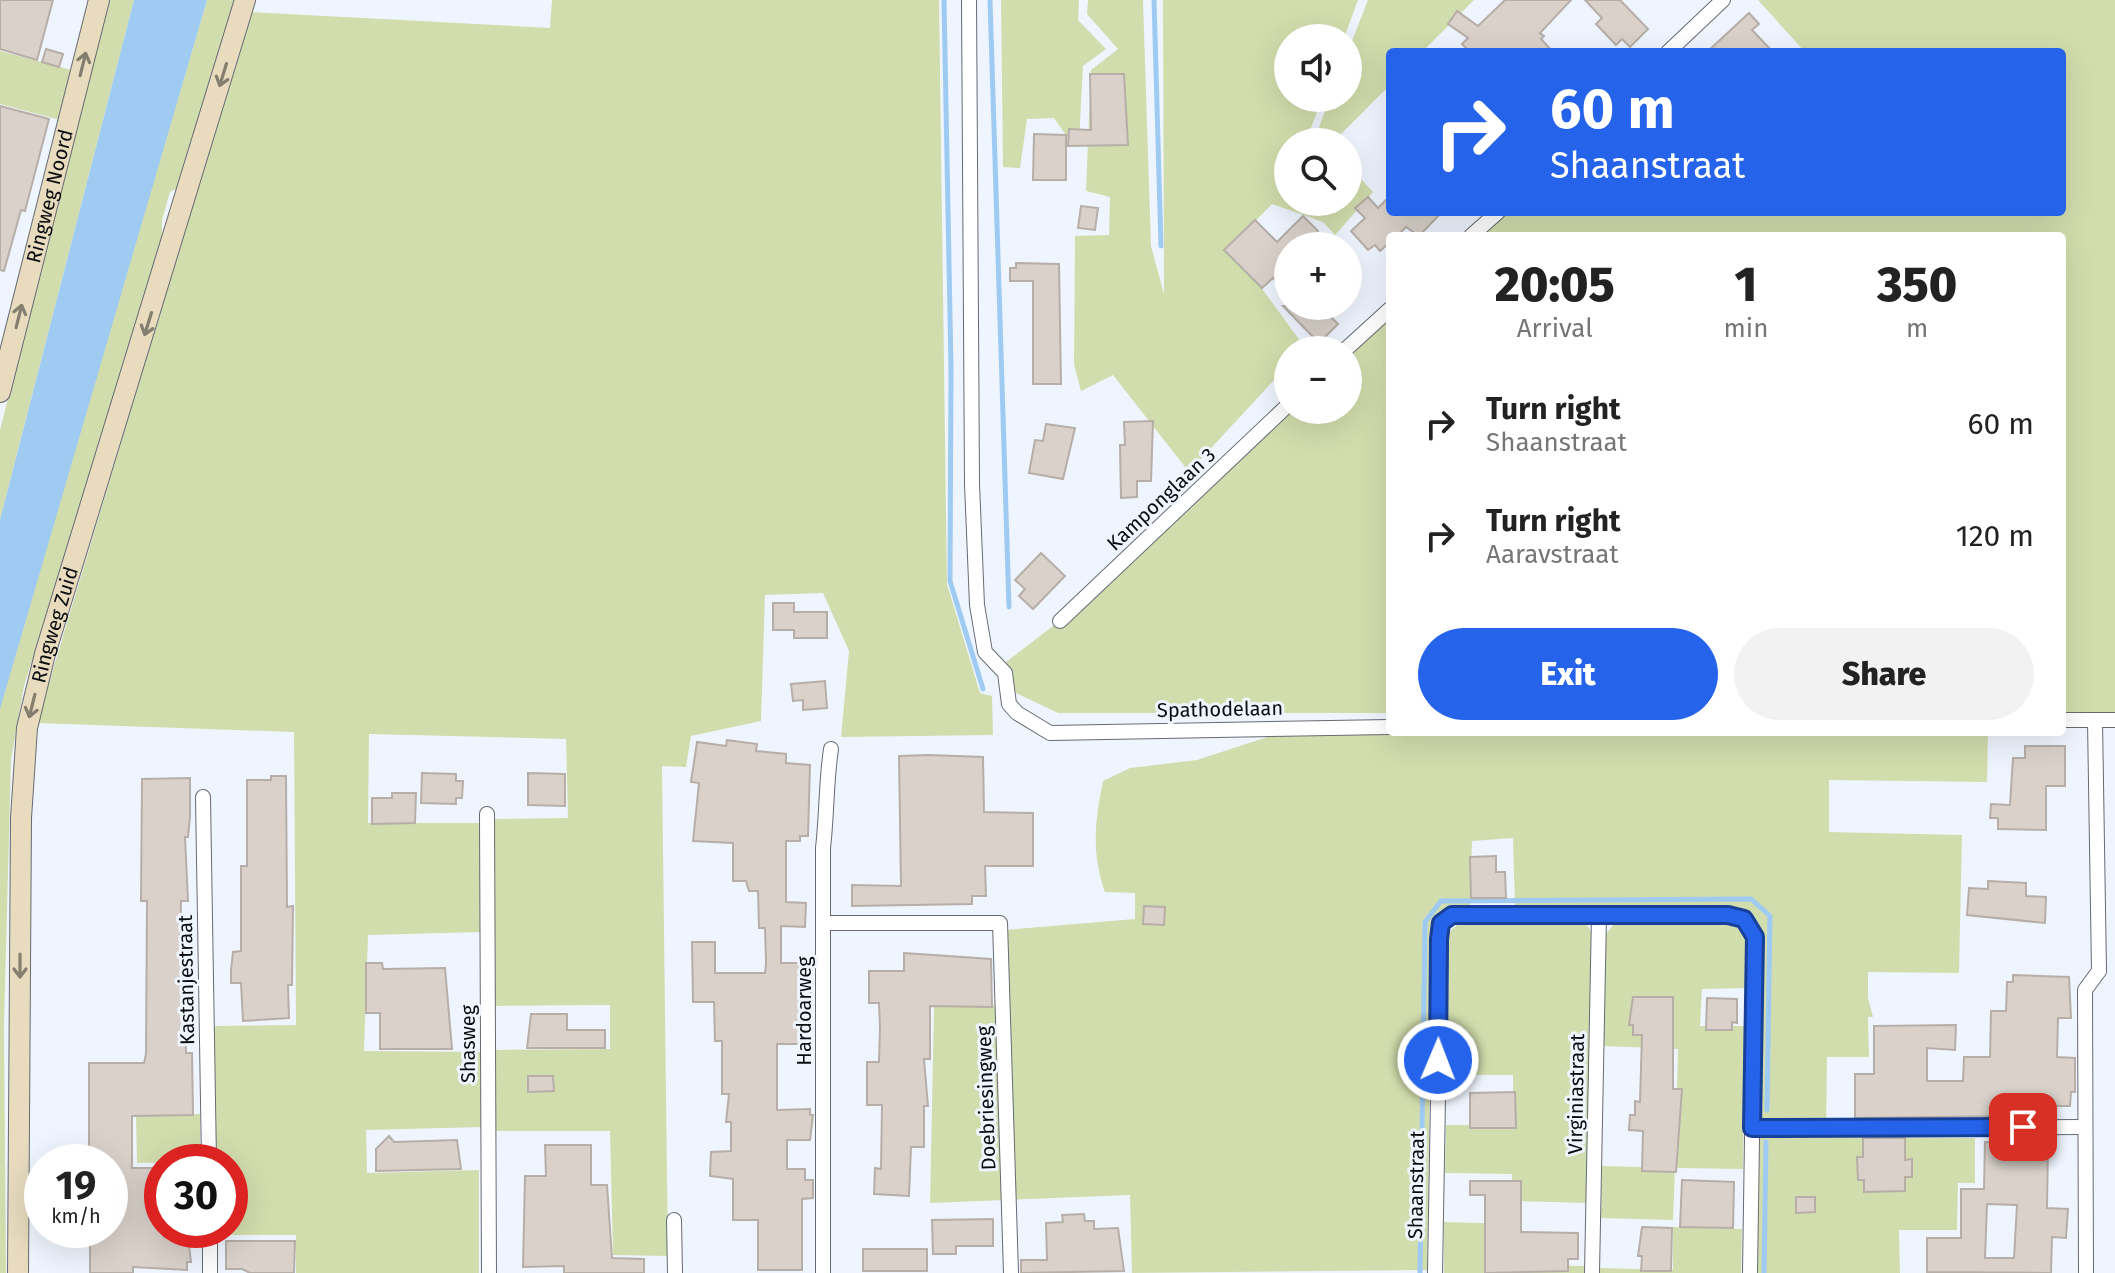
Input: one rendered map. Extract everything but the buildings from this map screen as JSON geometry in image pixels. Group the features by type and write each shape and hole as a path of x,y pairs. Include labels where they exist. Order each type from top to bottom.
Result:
{"street":[{"name":"Ringweg Noord","path":"0,392 99,0"},
{"name":"Ringweg Zuid","path":"18,1273 21,818 27,728 45,654 245,0"},
{"name":"Spathodelaan","path":"969,0 972,484 977,605 985,652 1005,673 1009,704 1017,713 1050,733 1386,727"},
{"path":"1672,48 1723,0"},
{"path":"1476,232 1494,216"},
{"path":"1360,336 1386,313"},
{"name":"Kamponglaan 3","path":"1060,621 1274,418"},
{"path":"2066,720 2115,720"},
{"path":"2086,1273 2085,990 2099,971 2095,720"},
{"name":"Hardoarweg","path":"823,1273 825,788 831,749"},
{"name":"Kastanjestraat","path":"203,797 209,1144"},
{"name":"Shasweg","path":"487,814 489,1273"},
{"name":"Shaanstraat","path":"1435,1273 1441,923 1452,915 1728,915 1744,919 1755,937 1752,1128"},
{"name":"Virginiastraat","path":"1592,1273 1599,915"},
{"name":"Doebriesingweg","path":"824,923 1000,923 1011,1273"},
{"path":"2099,971 2115,971"},
{"path":"1750,1273 1752,1128 2085,1127"},
{"path":"674,1220 675,1273"},
{"path":"210,1248 210,1273"}],"green space":[{"path":"110,0 134,0 0,520 0,430"},
{"path":"207,0 234,0 179,187 170,192 162,220 162,247 24,686 11,760 4,1025 6,1273 0,1273 0,709 3,688"},
{"path":"552,0 939,0 947,584 980,693 992,696 993,735 841,737 849,651 823,593 765,595 761,721 691,736 686,767 662,766 668,1256 613,1255 610,1131 492,1131 493,1050 610,1049 610,1005 493,1006 494,819 568,818 566,739 369,734 368,823 480,823 482,932 368,935 364,1051 483,1052 483,1127 366,1130 367,1173 479,1170 479,1273 296,1273 296,1235 248,1235 248,1144 214,1144 213,1026 296,1025 294,732 37,723 250,12 550,28"},
{"path":"1001,0 1079,0 1078,20 1106,49 1083,66 1079,142 1070,141 1054,118 1027,119 1020,168 1003,167"},
{"path":"1088,0 1143,0 1151,246 1164,294 1163,0 1358,0 1349,24 1274,24 1274,112 1317,112 1311,128 1274,128 1274,205 1231,246 1274,305 1274,320 1285,320 1297,336 1274,336 1274,380 1189,472 1113,375 1081,391 1074,364 1075,236 1109,235 1110,197 1086,191 1091,70 1118,49 1087,14"},
{"path":"1368,0 1474,0 1426,48 1386,48 1386,89 1347,128 1319,127 1325,112 1362,112 1362,24 1359,24"},
{"path":"1758,0 2115,0 2115,712 2066,712 2066,232 1477,232 1495,216 2066,216 2066,48 1801,48"},
{"path":"0,51 72,70 60,120 0,104"},
{"path":"1362,180 1373,192 1362,204"},
{"path":"1306,216 1352,216 1338,232 1332,232 1323,222"},
{"path":"1386,316 1386,713 1058,713 1016,693 1006,662 1087,600 1274,423 1362,424 1362,338"},
{"path":"1289,730 1386,730 1386,736 1988,736 1987,782 1829,780 1829,832 1962,835 1959,973 1868,972 1868,998 1873,1017 1868,1017 1869,1057 1827,1057 1826,1137 1975,1138 1975,1183 1958,1183 1957,1230 1899,1230 1900,1273 1757,1273 1762,930 1748,911 1738,907 1515,909 1513,838 1472,841 1470,909 1443,913 1432,931 1427,1270 1132,1273 1130,1195 930,1203 934,1006 995,1005 993,931 1135,919 1135,893 1105,892 1101,877 1096,836 1103,781 1130,768 1197,760"},
{"path":"1461,922 1575,922 1587,925 1593,935 1587,1203 1512,1201 1512,1174 1445,1173 1446,1125 1513,1125 1513,1075 1446,1075 1445,935"},
{"path":"1615,923 1736,924 1742,929 1748,953 1747,988 1702,989 1700,1026 1745,1026 1743,1169 1675,1168 1678,1049 1604,1046 1605,935"},
{"path":"200,1114 200,1144 144,1144 144,1163 137,1163 136,1116"},
{"path":"1602,1166 1675,1168 1673,1220 1601,1218"},
{"path":"1444,1222 1512,1224 1511,1265 1584,1266 1584,1273 1444,1273"},
{"path":"1673,1227 1742,1229 1741,1273 1599,1273 1599,1268 1673,1270"}],"water":[{"path":"134,0 207,0 0,709 0,520"}],"waterway":[{"path":"944,0 951,368 950,581 983,689"},
{"path":"990,0 1009,607"},
{"path":"1154,0 1161,246"},
{"path":"1420,1273 1425,922 1441,901 1751,899 1770,916 1767,1110"},
{"path":"1764,1273 1766,1142"}],"route":[{"path":"1438,1060 1439,939 1441,923 1452,915 1728,915 1744,919 1755,937 1752,1128 2023,1127"}]}
